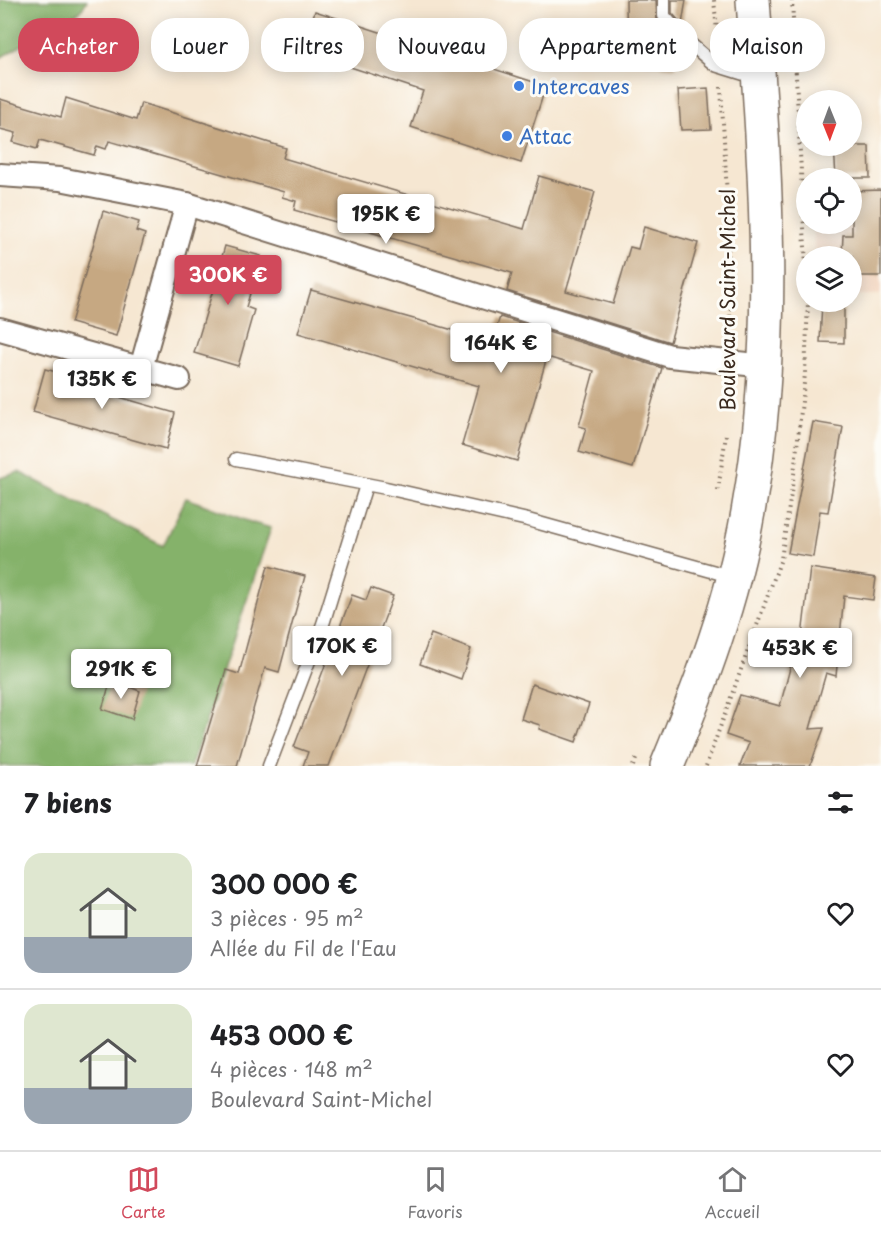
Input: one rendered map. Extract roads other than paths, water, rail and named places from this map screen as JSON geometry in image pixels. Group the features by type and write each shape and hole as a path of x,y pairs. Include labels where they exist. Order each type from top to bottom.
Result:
{"main road":[{"name":"Boulevard Saint-Michel","path":"652,761 711,652 734,578 748,512 758,442 766,366 767,292 766,211 753,0"}],"street":[{"path":"0,175 60,179 187,204 670,356 766,366"},
{"path":"141,368 187,204"},
{"path":"0,329 178,379"}],"lane":[{"path":"664,0 664,16 687,41 715,65 759,79"},
{"path":"236,459 528,520 734,578"},
{"path":"269,766 323,624 366,485"}],"place":[{"name":"Intercaves","path":"519,86"},
{"name":"Attac","path":"507,136"}]}
